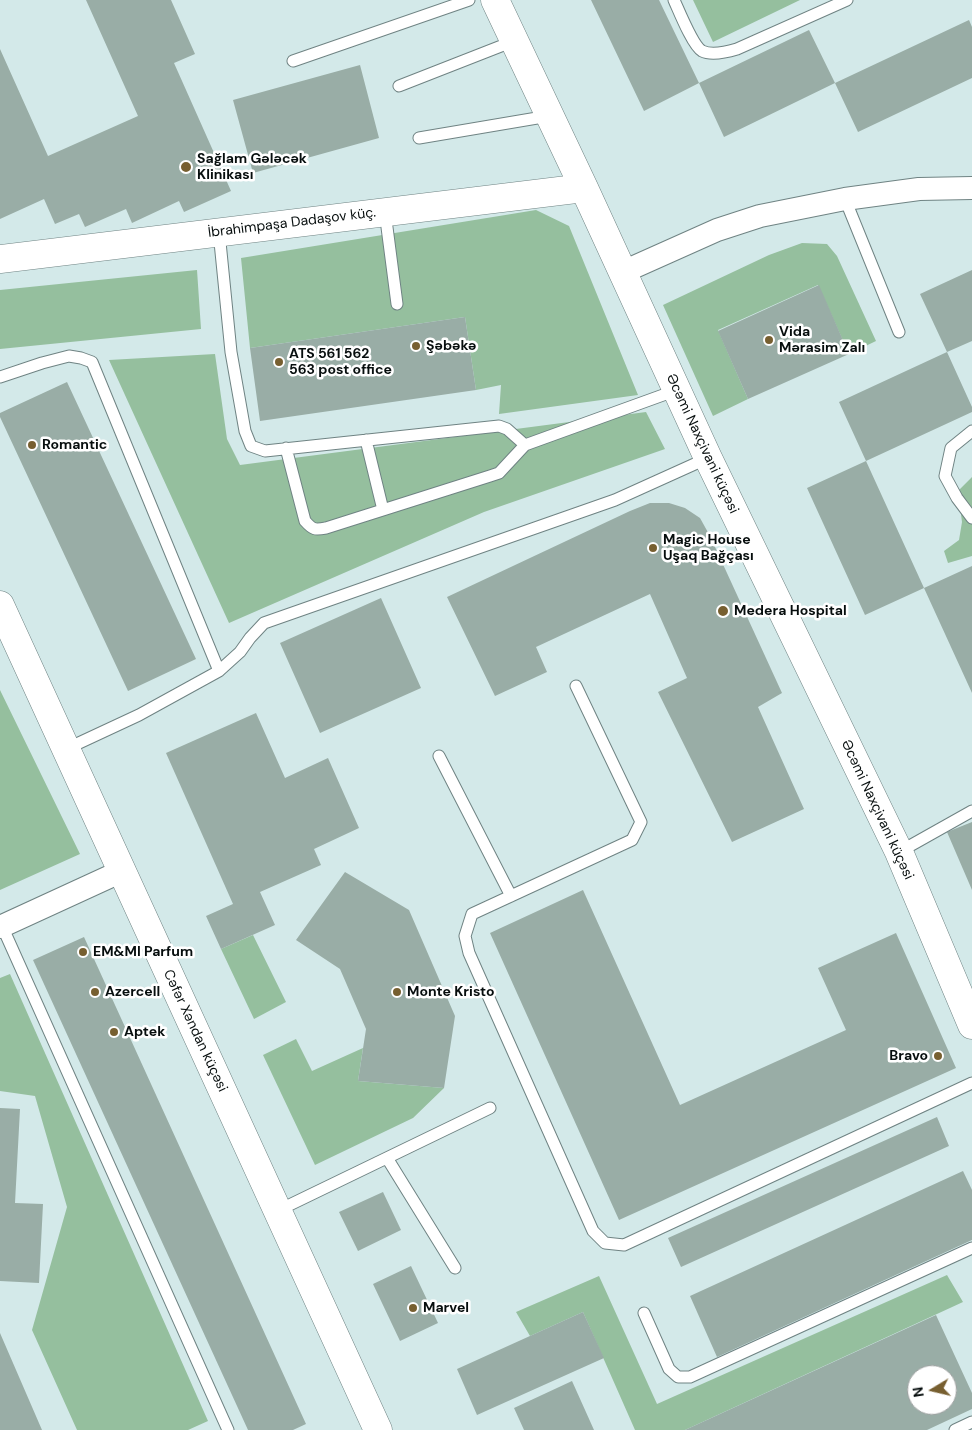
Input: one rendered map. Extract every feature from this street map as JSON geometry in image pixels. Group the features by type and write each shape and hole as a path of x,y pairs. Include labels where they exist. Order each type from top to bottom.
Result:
{"street":[{"name":"Əcəmi Naxçivani küçəsi","path":"495,0 708,458 899,852 972,1025"},
{"name":"İbrahimpaşa Dadaşov küç.","path":"0,259 584,188"},
{"path":"623,272 717,230 760,216 845,199 919,189 972,188"},
{"name":"Cəfər Xəndan küçəsi","path":"0,605 378,1430"},
{"path":"1,927 122,871"}],"lane":[{"path":"292,60 468,0"},
{"path":"674,0 694,43 702,52 721,54 737,49 847,0"},
{"path":"399,86 514,40"},
{"path":"419,138 549,116"},
{"path":"845,199 899,332"},
{"path":"385,212 397,304"},
{"path":"219,232 231,352 245,431 252,446 265,451 499,426 507,429 524,445"},
{"path":"0,377 42,362 69,356 92,362 220,671"},
{"path":"286,448 305,521 316,530 499,473 524,445 677,390"},
{"path":"972,431 951,448 945,476 957,498 972,518"},
{"path":"366,440 383,510"},
{"path":"66,748 139,715 220,671 240,652 250,638 264,624 615,500 708,458"},
{"path":"576,686 640,822 632,840 472,914 465,936 469,953 593,1231 605,1243 624,1245 972,1083"},
{"path":"439,756 511,896"},
{"path":"899,852 972,811"},
{"path":"1,927 228,1430"},
{"path":"277,1211 490,1108"},
{"path":"387,1158 455,1268"},
{"path":"644,1313 670,1369 678,1376 690,1377 972,1248"},
{"path":"955,1430 972,1422"}],"green space":[{"path":"693,0 800,0 713,42"},
{"path":"536,210 569,226 638,395 499,414 501,385 476,390 465,317 250,348 241,258"},
{"path":"802,243 827,244 837,256 876,341 849,354 818,285 718,330 748,399 713,416 663,305 769,255"},
{"path":"197,270 201,329 0,349 0,290"},
{"path":"215,354 227,439 240,465 646,412 665,449 484,512 229,623 109,360"},
{"path":"972,477 972,556 948,563 944,551 959,540 962,522 958,491"},
{"path":"0,690 80,854 0,890"},
{"path":"253,935 286,1002 254,1019 221,949"},
{"path":"10,974 208,1421 188,1430 77,1430 32,1330 67,1207 35,1096 0,1091 0,978"},
{"path":"296,1039 312,1071 363,1048 358,1081 444,1088 413,1118 315,1165 263,1055"},
{"path":"947,1275 963,1302 685,1430 635,1430 583,1312 530,1336 516,1312 599,1276 657,1404"}],"building":[{"path":"86,0 171,0 195,54 174,63 231,191 184,212 179,201 132,223 126,209 85,227 79,214 55,224 44,199 0,219 0,49 48,156 138,116"},
{"path":"591,0 659,0 699,83 644,111"},
{"path":"969,20 972,27 972,78 858,132 835,83"},
{"path":"809,30 835,83 724,137 699,83"},
{"path":"360,65 379,138 253,173 233,100"},
{"path":"972,270 972,341 947,352 920,294"},
{"path":"819,285 849,354 748,399 718,331"},
{"path":"465,317 476,390 260,421 250,348"},
{"path":"947,352 972,407 972,412 866,461 839,402"},
{"path":"67,382 196,659 128,691 0,417 0,413"},
{"path":"866,461 924,588 865,615 807,488"},
{"path":"650,503 669,503 685,508 700,518 782,693 758,707 804,809 732,842 658,692 687,678 650,594 536,647 547,672 495,696 447,597"},
{"path":"972,566 972,693 924,588"},
{"path":"381,598 421,688 320,733 280,643"},
{"path":"256,713 285,778 328,758 359,828 314,849 321,865 260,892 275,925 221,949 206,916 233,904 166,753"},
{"path":"972,822 972,890 947,832"},
{"name":"Monte Kristo","path":"345,872 409,910 455,1016 444,1088 358,1081 366,1029 340,969 296,940"},
{"path":"583,890 680,1105 846,1030 818,968 896,933 956,1068 619,1220 490,933"},
{"path":"84,937 306,1424 293,1430 248,1430 33,960"},
{"path":"0,1108 20,1109 15,1203 43,1204 39,1283 0,1281"},
{"path":"937,1117 949,1146 681,1267 668,1238"},
{"path":"963,1171 972,1190 972,1240 717,1357 690,1296"},
{"path":"383,1192 401,1230 358,1251 339,1212"},
{"path":"411,1266 438,1323 400,1341 373,1284"},
{"path":"583,1312 604,1358 477,1415 457,1369"},
{"path":"936,1315 972,1393 972,1409 927,1430 685,1430"},
{"path":"0,1333 42,1430 0,1430"},
{"path":"572,1381 594,1430 524,1430 514,1408"}],"place":[{"name":"Sağlam Gələcək Klinikası","path":"186,167"},
{"name":"Vida Mərasim Zalı","path":"769,340"},
{"name":"Şəbəkə","path":"416,346"},
{"name":"ATS 561 562 563 post office","path":"279,362"},
{"name":"Romantic","path":"32,445"},
{"name":"Magic House Uşaq Bağçası","path":"653,548"},
{"name":"Medera Hospital","path":"723,611"},
{"name":"EM&MI Parfum","path":"83,952"},
{"name":"Azercell","path":"95,992"},
{"name":"Monte Kristo","path":"397,992"},
{"name":"Aptek","path":"114,1032"},
{"name":"Bravo","path":"938,1056"},
{"name":"Marvel","path":"413,1308"}]}
